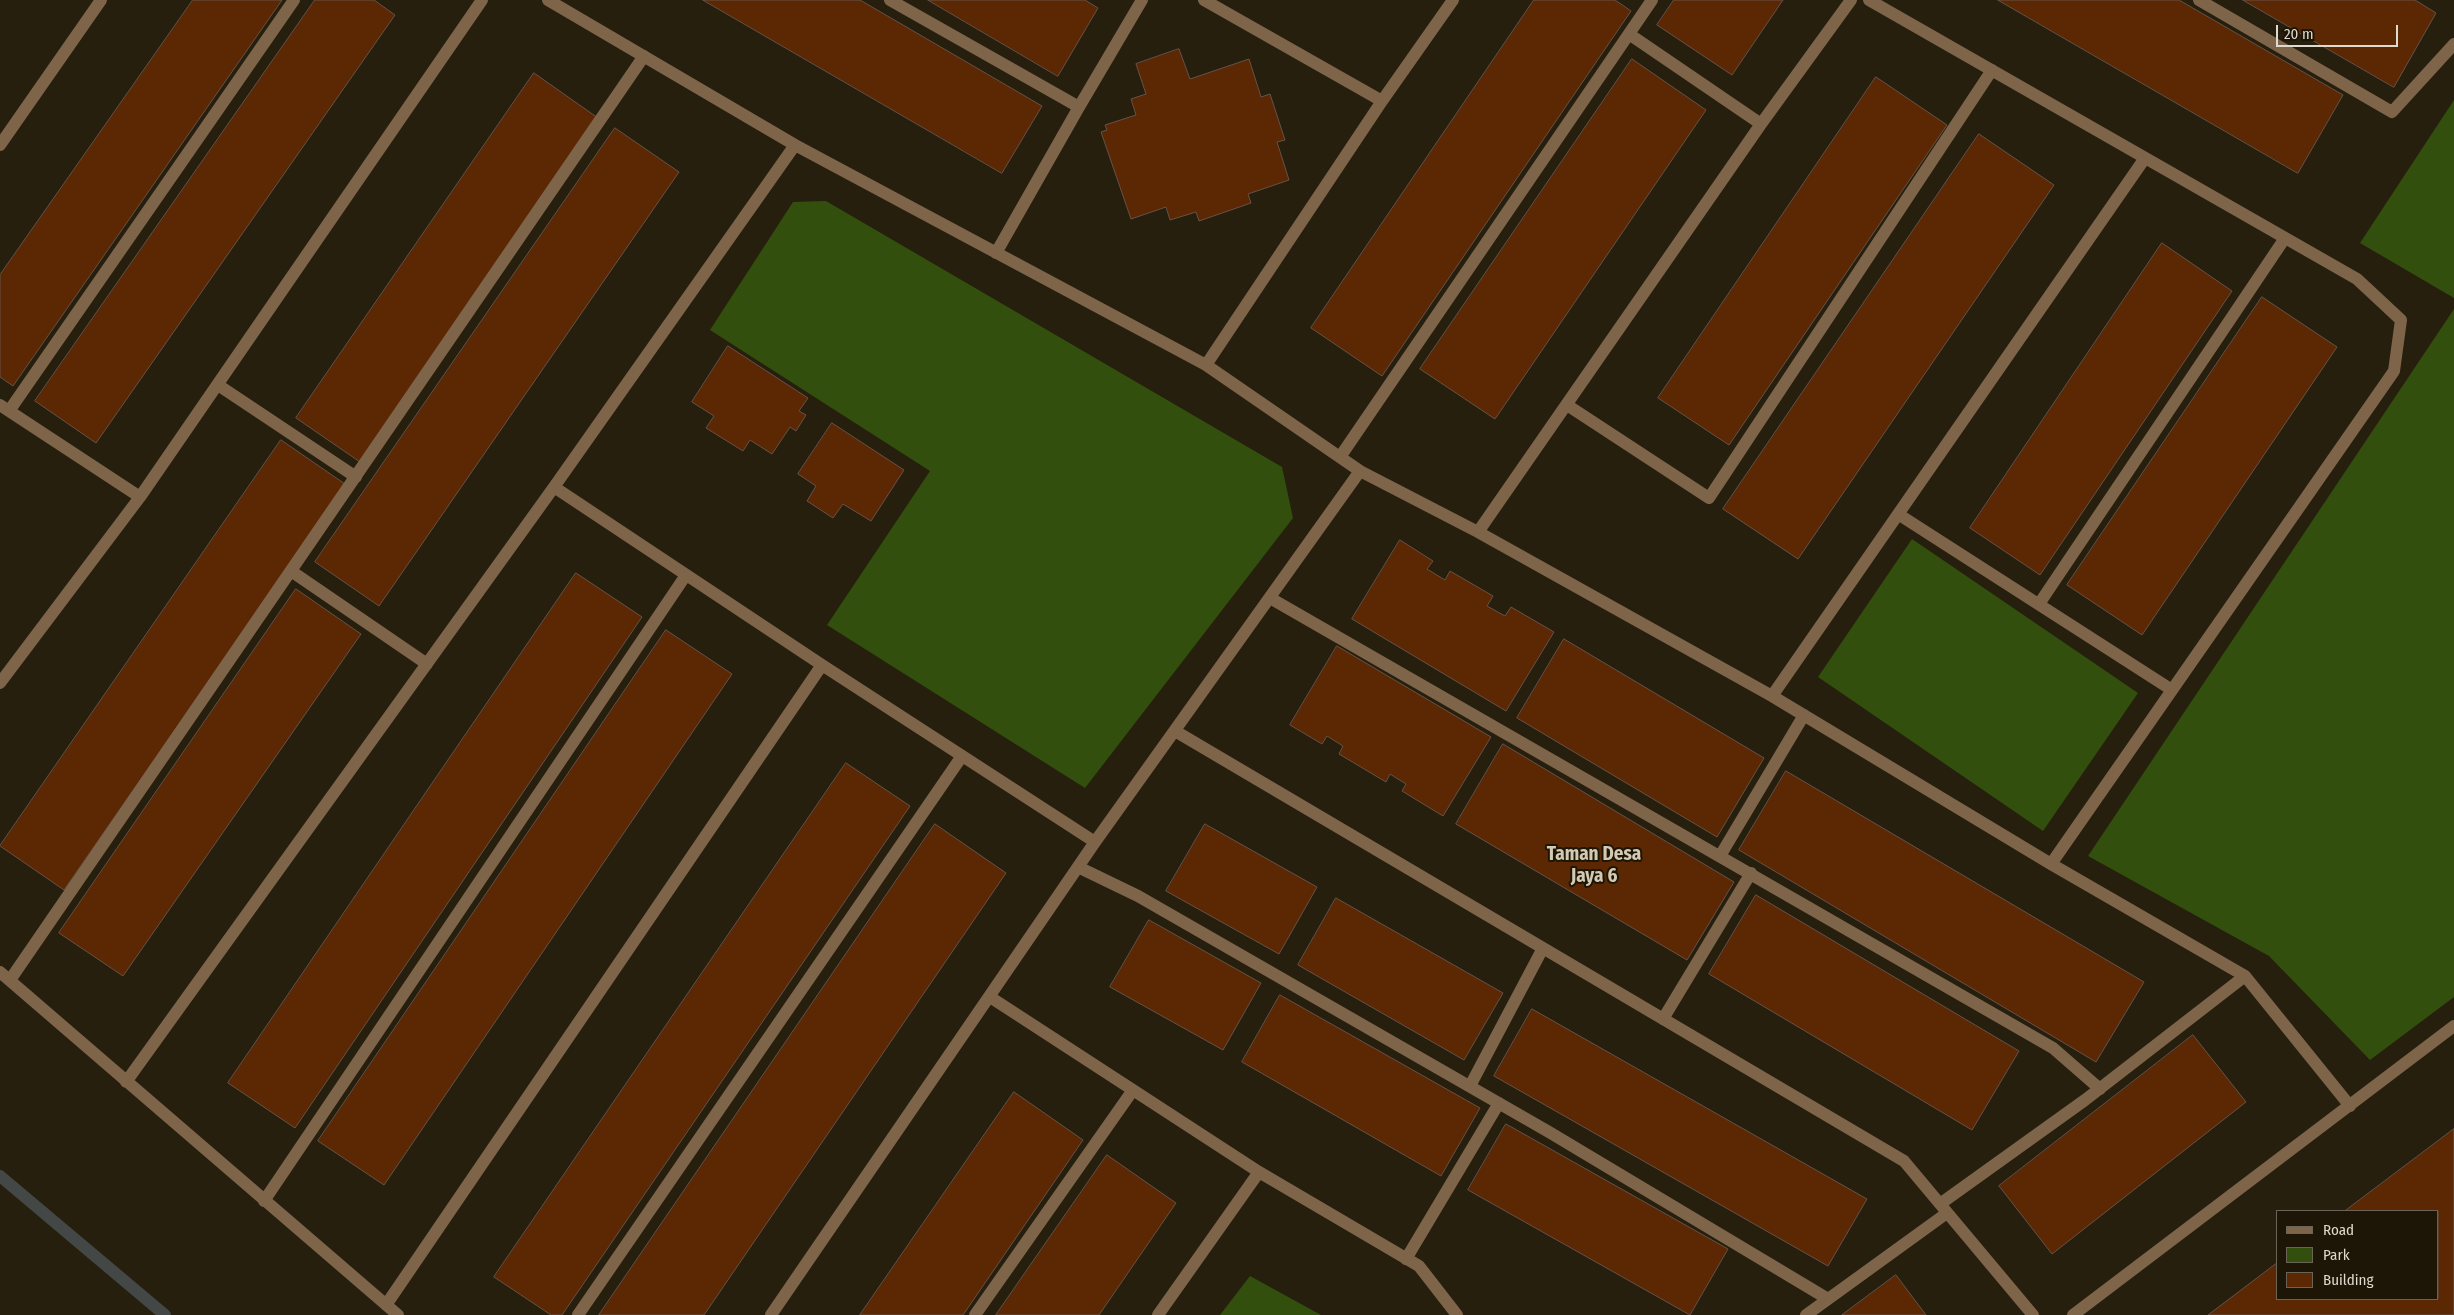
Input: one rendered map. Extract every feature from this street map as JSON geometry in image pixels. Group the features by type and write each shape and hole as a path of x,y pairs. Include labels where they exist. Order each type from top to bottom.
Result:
{"street":[{"path":"0,145 101,0"},
{"path":"140,497 5,408 294,0"},
{"path":"0,683 140,497 482,0"},
{"path":"548,0 795,145 1206,365 1360,471 1478,532 1772,696 2051,864 2245,976 2350,1106"},
{"path":"890,0 1079,107"},
{"path":"996,253 1142,0"},
{"path":"1204,0 1382,101"},
{"path":"1206,365 1382,101 1453,0"},
{"path":"1478,532 1761,124 1851,0"},
{"path":"1869,0 2357,279 2402,320 2394,371 2051,864"},
{"path":"2199,0 2392,112 2454,44"},
{"path":"1340,457 1650,1"},
{"path":"1629,34 1761,124"},
{"path":"10,980 644,56"},
{"path":"1567,405 1709,498 1992,70"},
{"path":"126,1082 554,488 795,145"},
{"path":"1772,696 2145,158"},
{"path":"2039,604 2285,238"},
{"path":"218,385 356,477"},
{"path":"771,1315 1095,842 1360,471"},
{"path":"554,488 1095,842"},
{"path":"1898,514 2172,690"},
{"path":"291,571 427,664"},
{"path":"264,1200 686,575"},
{"path":"1270,598 2053,1048 2100,1089"},
{"path":"386,1305 822,665"},
{"path":"1720,856 1804,715"},
{"path":"1175,731 1904,1161 2033,1315"},
{"path":"578,1315 962,756"},
{"path":"1078,867 1138,896 1470,1086 1828,1299"},
{"path":"1664,1019 1751,873"},
{"path":"1470,1086 1543,948"},
{"path":"0,972 398,1315"},
{"path":"1806,1315 2245,976"},
{"path":"990,997 1259,1172 1419,1266 1457,1315"},
{"path":"2073,1315 2454,1026"},
{"path":"975,1315 1133,1090"},
{"path":"1406,1259 1499,1103"},
{"path":"1158,1315 1259,1172"}],"green space":[{"path":"2454,100 2454,298 2360,243"},
{"path":"826,201 1282,467 1293,518 1085,788 827,625 930,471 710,330 793,202"},
{"path":"2454,309 2454,997 2370,1060 2269,956 2088,856"},
{"path":"1912,539 2138,693 2043,831 1818,677"},
{"path":"1250,1276 1321,1315 1220,1315"}],"building":[{"path":"193,0 282,0 13,386 0,377 0,275"},
{"path":"315,0 374,0 395,15 96,443 35,401"},
{"path":"703,0 860,0 1042,106 1002,173"},
{"path":"928,0 1085,0 1098,8 1058,76"},
{"path":"1534,0 1615,0 1631,11 1382,376 1311,328"},
{"path":"1674,0 1783,0 1732,75 1657,25"},
{"path":"1998,0 2179,0 2343,95 2298,173"},
{"path":"2243,0 2415,0 2436,13 2394,87"},
{"path":"1179,49 1190,79 1249,59 1261,97 1270,94 1285,140 1277,142 1289,180 1248,194 1251,203 1199,221 1196,212 1170,220 1166,207 1131,219 1101,132 1107,130 1105,125 1136,115 1131,99 1146,94 1136,64"},
{"path":"1632,59 1706,110 1495,419 1420,369"},
{"path":"534,73 598,118 360,462 296,418"},
{"path":"1876,77 1947,125 1729,445 1658,398"},
{"path":"615,128 679,172 379,606 315,562"},
{"path":"1979,134 2054,185 1798,559 1723,509"},
{"path":"2162,243 2232,291 2040,575 1970,528"},
{"path":"2262,297 2337,347 2142,635 2067,585"},
{"path":"728,346 808,398 799,411 806,415 796,431 790,427 772,454 750,440 743,451 706,428 714,416 692,402"},
{"path":"832,423 904,470 871,521 843,504 833,518 807,501 816,486 798,474"},
{"path":"281,440 345,484 64,890 0,846"},
{"path":"1400,540 1433,561 1427,569 1445,580 1450,571 1493,596 1487,606 1505,616 1511,607 1554,632 1506,711 1352,619"},
{"path":"576,573 642,617 295,1128 228,1083"},
{"path":"296,589 361,634 123,976 59,933"},
{"path":"666,630 732,674 384,1185 318,1141"},
{"path":"1564,639 1764,758 1717,837 1517,718"},
{"path":"1337,646 1491,737 1443,816 1402,791 1406,784 1390,774 1386,782 1339,754 1343,746 1327,736 1322,744 1290,725"},
{"path":"1503,744 1734,882 1687,960 1456,824"},
{"path":"846,763 910,806 562,1315 551,1315 494,1277"},
{"path":"1786,771 2144,982 2096,1062 1739,850"},
{"path":"935,824 1006,873 704,1315 599,1315"},
{"path":"1205,824 1317,887 1279,954 1166,891"},
{"path":"1756,895 2019,1051 1972,1130 1709,974"},
{"path":"1336,898 1503,993 1464,1060 1298,965"},
{"path":"1149,920 1261,983 1223,1050 1110,987"},
{"path":"1280,995 1480,1108 1441,1176 1242,1062"},
{"path":"1532,1009 1867,1199 1828,1266 1494,1076"},
{"path":"2193,1035 2246,1102 2052,1254 1999,1186"},
{"path":"1014,1092 1083,1140 963,1315 860,1315"},
{"path":"1506,1124 1728,1249 1690,1315 1468,1190"},
{"path":"2454,1129 2454,1315 2208,1315 2276,1264 2276,1300 2439,1300 2439,1210 2346,1210"},
{"path":"1107,1155 1176,1203 1099,1315 996,1315"},
{"path":"1896,1275 1926,1315 1842,1315"}],"waterway":[{"path":"0,1176 165,1315"}],"district":[{"name":"Taman Desa Jaya 6","path":"1594,866"}]}
